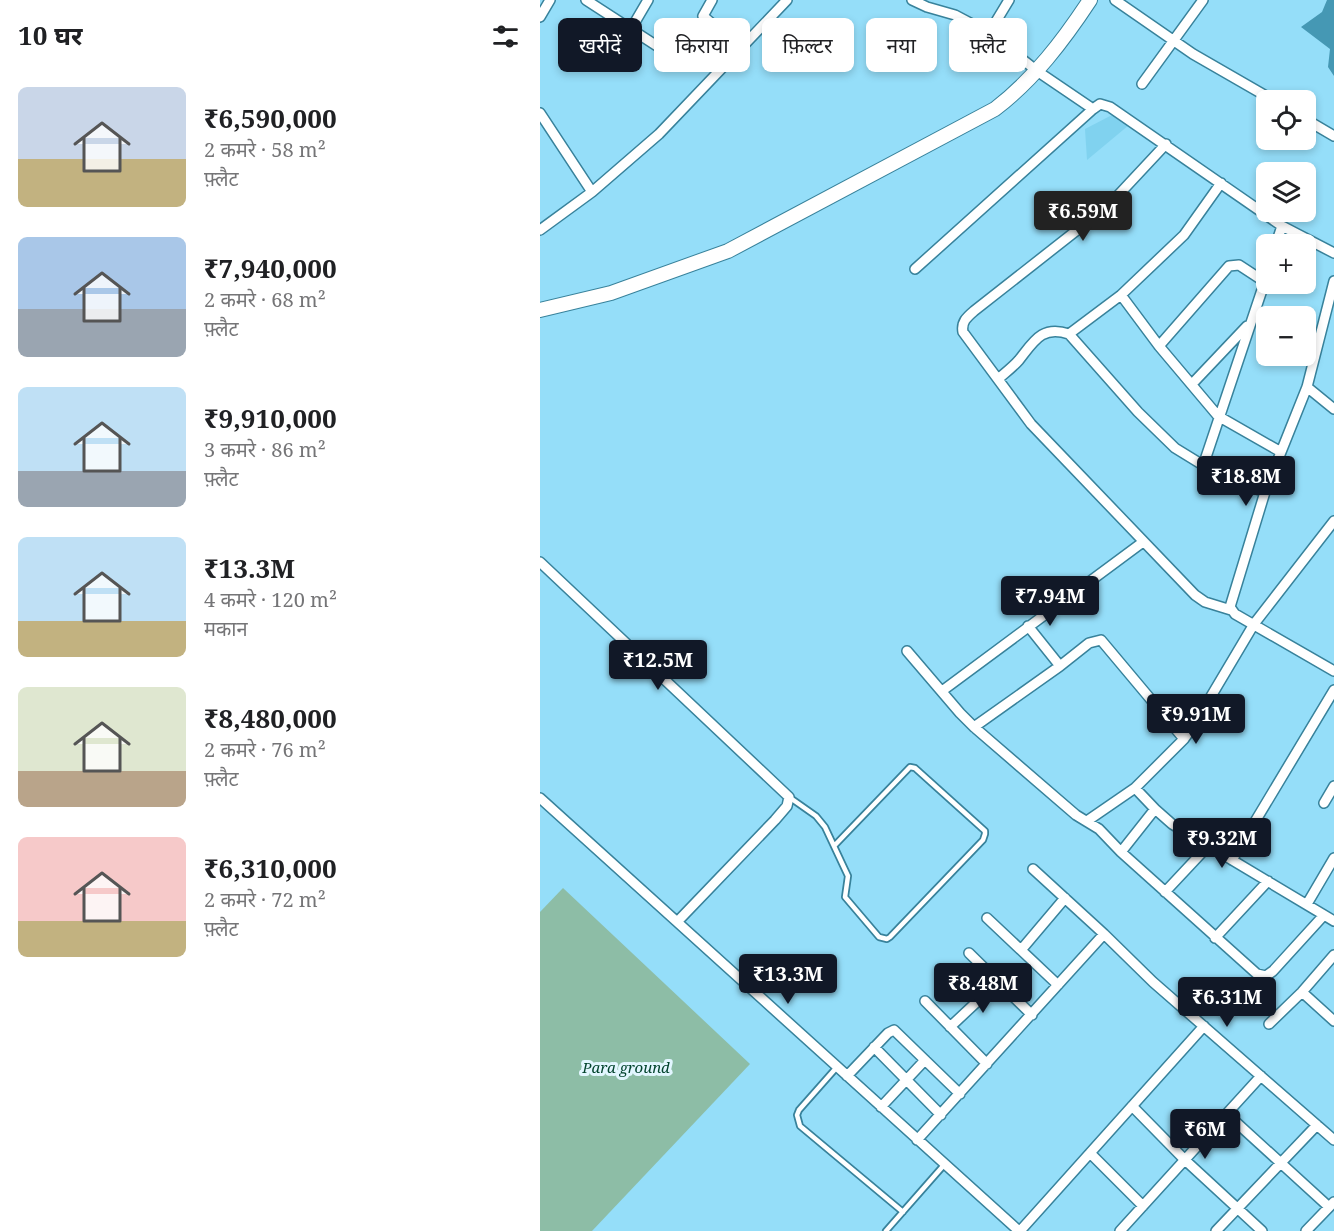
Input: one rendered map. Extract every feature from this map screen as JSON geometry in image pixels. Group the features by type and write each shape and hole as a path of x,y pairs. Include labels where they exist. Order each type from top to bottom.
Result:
{"street":[{"path":"540,17 550,0"},
{"path":"586,0 614,18"},
{"path":"637,18 648,0"},
{"path":"705,18 703,16 704,12 712,0"},
{"path":"750,40 787,0"},
{"path":"912,0 930,3 961,18"},
{"path":"998,18 1009,0"},
{"path":"540,309 611,293 728,251 995,109 1037,71 1061,43 1090,0"},
{"path":"1115,0 1192,54 1256,90"},
{"path":"1142,84 1203,0"},
{"path":"1027,63 1093,110"},
{"path":"540,230 592,192 659,134 720,72"},
{"path":"915,269 1100,104 1110,107 1166,144 1282,226 1334,253"},
{"path":"540,113 592,192"},
{"path":"1316,125 1334,136"},
{"path":"1166,144 1108,205 965,319 962,326 963,332 1031,424 1195,595 1205,602 1231,610 1334,670"},
{"path":"1069,334 1121,295 1184,235 1221,183"},
{"path":"1279,234 1282,226"},
{"path":"1159,346 1228,266 1239,265 1256,275"},
{"path":"1231,610 1230,605 1265,492 1307,387 1334,281"},
{"path":"1203,466 1260,294"},
{"path":"1121,295 1159,346 1218,416 1281,452"},
{"path":"1192,384 1251,322"},
{"path":"998,379 1018,362 1038,337 1058,330 1069,334 1138,412 1175,448 1219,475 1265,492"},
{"path":"1307,387 1334,409"},
{"path":"1087,821 1135,788 1184,739 1254,624 1334,521"},
{"path":"942,691 1143,542"},
{"path":"540,562 789,797 788,806 776,820 678,921"},
{"path":"1028,626 1060,666"},
{"path":"974,727 1096,639 1101,640 1184,739"},
{"path":"908,651 974,727 1076,815 1099,829 1121,852 1257,974 1266,976 1324,915"},
{"path":"1232,860 1334,690"},
{"path":"1324,803 1334,786"},
{"path":"1135,788 1172,824 1334,921"},
{"path":"540,798 1019,1231 1204,1026"},
{"path":"1121,852 1155,809"},
{"path":"1165,892 1209,845"},
{"path":"1307,904 1334,858"},
{"path":"1033,869 1153,982 1334,1140"},
{"path":"1215,938 1268,881"},
{"path":"1021,950 1065,898"},
{"path":"987,918 1058,985"},
{"path":"917,1140 1104,934"},
{"path":"969,953 1032,1015"},
{"path":"1269,1024 1334,956"},
{"path":"950,1027 998,982"},
{"path":"1302,992 1334,1021"},
{"path":"925,1001 987,1064"},
{"path":"847,1076 888,1033 894,1030 960,1094"},
{"path":"874,1047 941,1115"},
{"path":"881,1107 925,1060"},
{"path":"1120,1231 1261,1076"},
{"path":"1132,1106 1185,1160 1262,1231"},
{"path":"1227,1114 1280,1163 1331,1204 1306,1231"},
{"path":"1216,1231 1317,1125"},
{"path":"1090,1153 1143,1206"}],"lane":[{"path":"789,797 816,816 835,845 848,876 845,897 879,937 887,939 986,834 915,768 910,767 835,845"},
{"path":"837,1067 799,1110 797,1115 800,1126 903,1212"},
{"path":"886,1231 944,1165"}],"shaded area":[{"path":"1327,0 1334,0 1334,76 1328,67 1330,49 1301,27 1322,12"},
{"path":"1112,115 1129,125 1087,160 1085,129"}],"green space":[{"name":"Para ground","path":"563,888 750,1064 592,1231 540,1231 540,912"}]}
